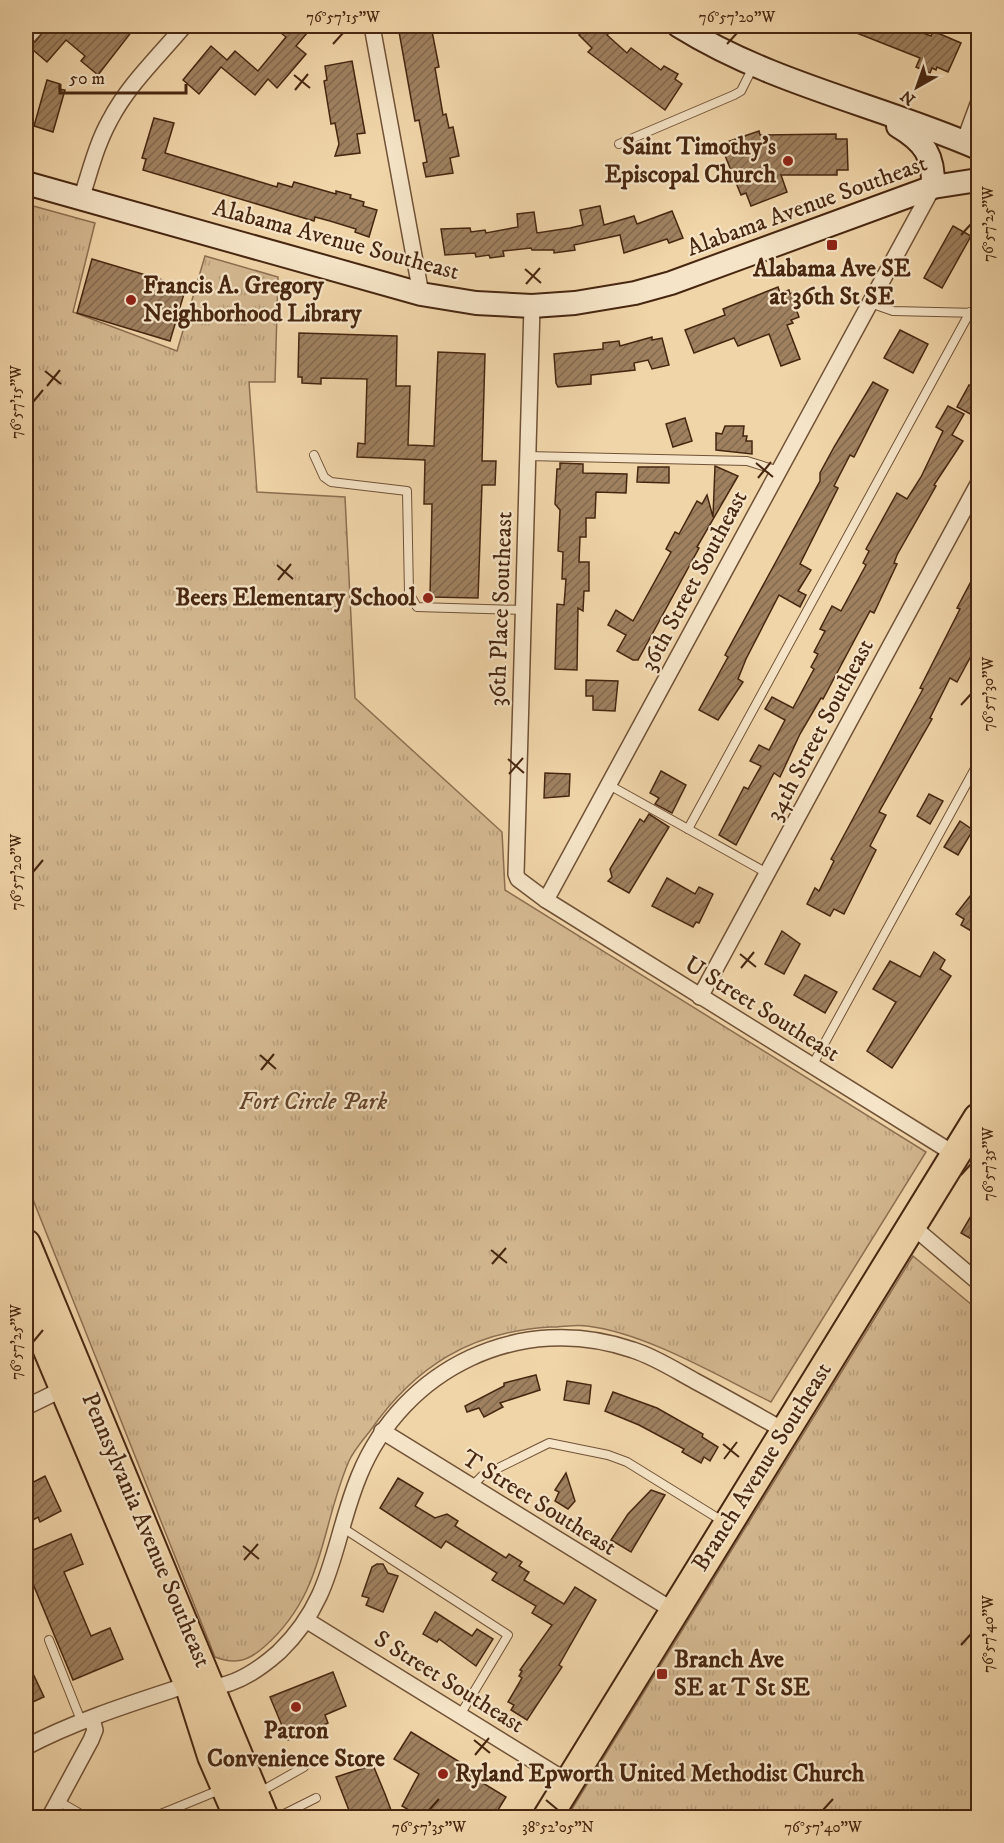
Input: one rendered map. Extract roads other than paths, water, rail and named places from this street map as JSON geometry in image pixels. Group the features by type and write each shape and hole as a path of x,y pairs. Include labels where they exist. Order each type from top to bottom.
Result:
{"highway":[{"name":"Branch Avenue Southeast","path":"547,1818 978,1118"},
{"name":"Pennsylvania Avenue Southeast","path":"26,1244 74,1384 252,1810"},
{"name":"Pennsylvania Avenue Southeast","path":"26,1298 74,1384"},
{"name":"Pennsylvania Avenue Southeast","path":"201,1687 212,1756 226,1788 252,1810"}],"main road":[{"path":"679,26 754,65 862,107 971,145"},
{"path":"862,107 914,136 925,148 934,166 933,187"},
{"name":"Alabama Avenue Southeast","path":"26,183 421,294 476,303 532,306 587,302 659,287 933,187 978,180"}],"street":[{"path":"81,199 110,120 131,88 184,26"},
{"path":"372,26 421,294"},
{"path":"971,145 978,104"},
{"name":"36th Street Southeast","path":"546,900 933,187"},
{"name":"36th Place Southeast","path":"532,306 516,874 522,883 546,900"},
{"name":"34th Street Southeast","path":"700,997 978,484"},
{"name":"U Street Southeast","path":"546,900 956,1155"},
{"path":"911,1226 978,1282"},
{"path":"26,1747 174,1688 201,1687 234,1681 263,1664 288,1642 306,1620 327,1581 359,1476 382,1431 419,1389 457,1363 512,1344 558,1339 588,1340 636,1350 785,1431"},
{"path":"26,1407 74,1384"},
{"name":"T Street Southeast","path":"382,1431 674,1611"},
{"name":"S Street Southeast","path":"306,1620 568,1782"},
{"path":"50,1818 95,1730 87,1721"}],"lane":[{"path":"31,38 42,26"},
{"path":"619,144 741,91 754,65"},
{"path":"688,829 974,312 893,311 870,303"},
{"path":"314,455 324,477 331,482 407,491 409,593 417,607 523,610"},
{"path":"527,456 747,461 779,471"},
{"path":"812,1066 978,764"},
{"path":"609,785 767,873"},
{"path":"471,1487 482,1476 549,1443 608,1455 627,1462 728,1524"},
{"path":"343,1528 508,1635 460,1715"},
{"path":"49,1640 87,1721"},
{"path":"252,1810 304,1767"},
{"path":"151,1818 226,1788"},
{"path":"276,1818 316,1798"},
{"path":"58,1801 88,1818"},
{"path":"172,1809 176,1818"}],"place":[{"name":"Saint Timothy's Episcopal Church","path":"788,161"},
{"name":"Alabama Ave SE at 36th St SE","path":"832,245"},
{"name":"Francis A. Gregory Neighborhood Library","path":"131,300"},
{"name":"Beers Elementary School","path":"428,598"},
{"name":"Branch Ave SE at T St SE","path":"662,1674"},
{"name":"Patron Convenience Store","path":"296,1707"},
{"name":"Ryland Epworth United Methodist Church","path":"443,1774"}],"park label":[{"name":"Fort Circle Park","path":"313,1102"}]}
